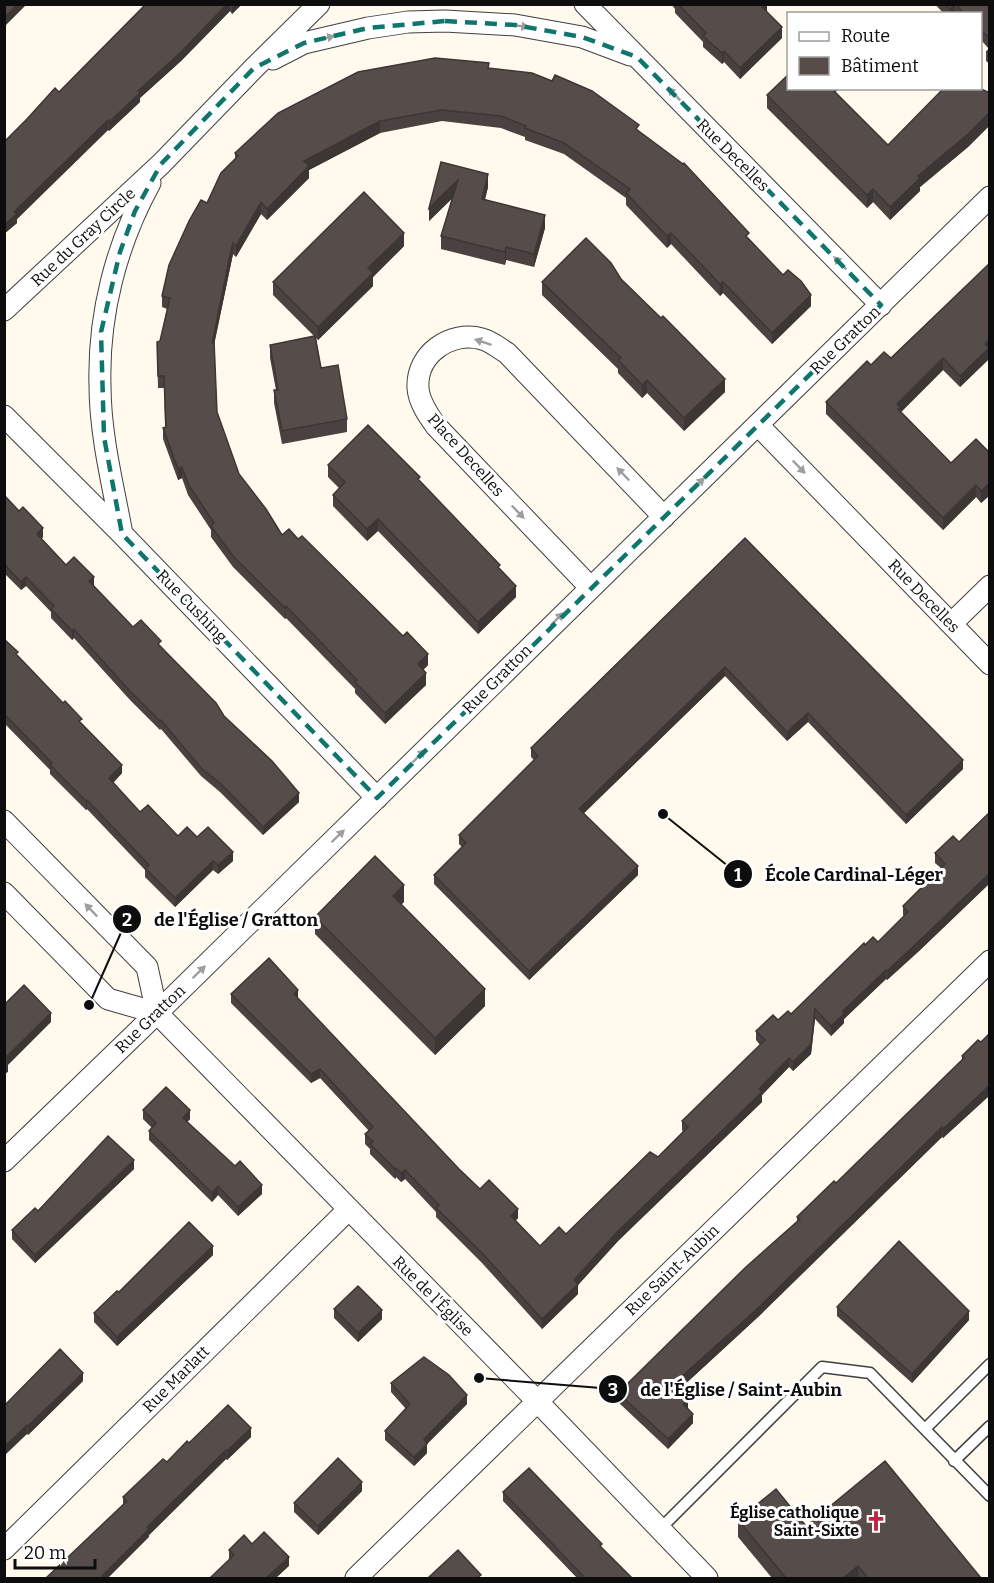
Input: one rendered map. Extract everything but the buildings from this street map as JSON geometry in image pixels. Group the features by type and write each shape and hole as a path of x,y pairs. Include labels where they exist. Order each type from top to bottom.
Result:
{"street":[{"name":"Rue du Gray Circle","path":"4,309 161,165 319,4"},
{"name":"Rue Decelles","path":"585,4 881,305"},
{"name":"Rue du Gray Circle","path":"254,68 304,43 368,28 445,21 515,25 582,37 637,57"},
{"name":"Rue du Gray Circle","path":"122,534 105,437 100,386 101,332 120,252 135,212 161,165"},
{"name":"Rue Gratton","path":"4,1161 990,197"},
{"name":"Place Decelles","path":"590,587 436,426 425,409 418,388 422,364 436,347 456,338 482,339 507,353 664,517"},
{"name":"Rue Cushing","path":"4,416 122,534 377,798"},
{"name":"Rue Decelles","path":"758,425 990,664"},
{"path":"951,624 990,586"},
{"path":"4,821 147,967 157,1013"},
{"name":"Rue de l'Église","path":"4,894 108,999 157,1013 707,1578"},
{"name":"Rue Saint-Aubin","path":"356,1578 990,961"},
{"name":"Rue Marlatt","path":"4,1549 348,1210"}],"lane":[{"path":"926,1428 990,1364"},
{"path":"660,1529 822,1367 870,1373 990,1496"},
{"path":"954,1461 990,1426"}],"highlighted area":[{"path":"445,21 515,25 582,37 637,57 881,305 377,798 122,534 104,437 101,332 120,252 135,211 161,164 254,68 304,43 368,28"}],"place":[{"name":"École Cardinal-Léger","path":"663,814"},
{"name":"de l'Église / Gratton","path":"89,1005"},
{"name":"de l'Église / Saint-Aubin","path":"479,1378"},
{"name":"Église catholique Saint-Sixte","path":"876,1521"}]}
